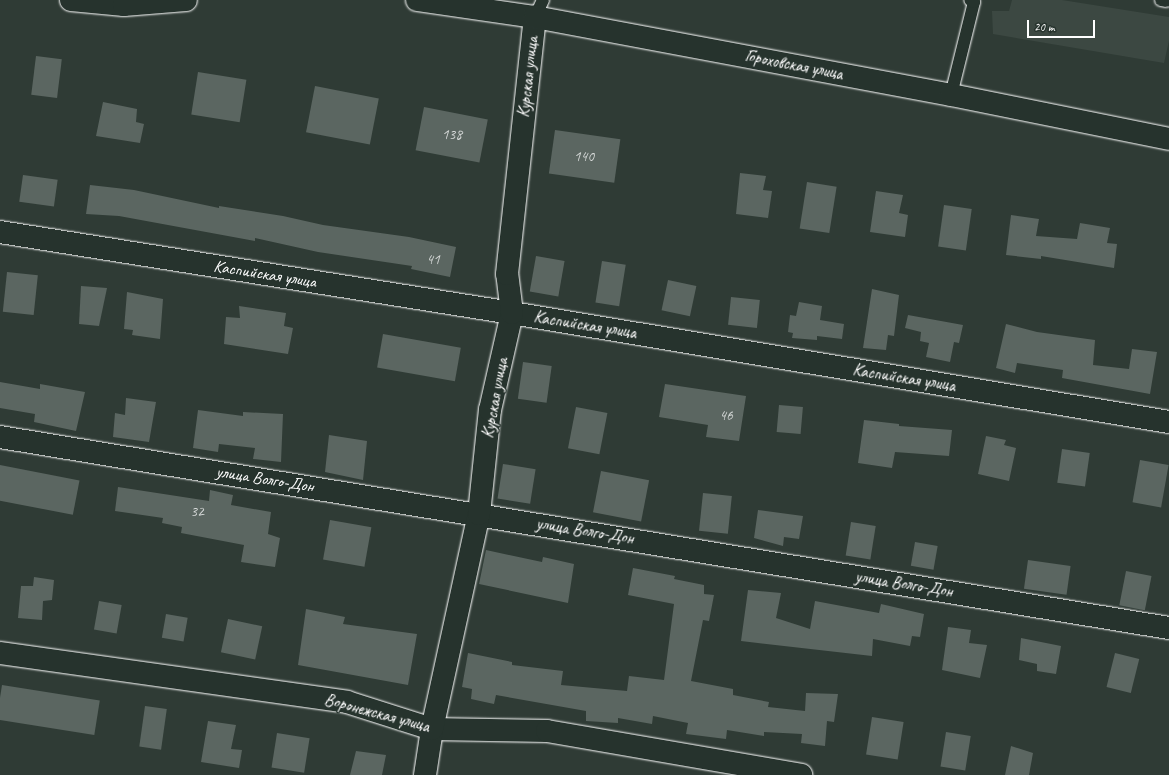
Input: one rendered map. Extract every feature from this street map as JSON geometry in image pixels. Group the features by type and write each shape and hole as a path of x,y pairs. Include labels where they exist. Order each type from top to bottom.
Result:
{"street":[{"path":"71,0 124,5 186,0"},
{"name":"Гороховская улица","path":"417,0 539,8 951,95 1169,139"},
{"name":"Курская улица","path":"425,775 432,729 479,514 490,410 512,313 507,274 539,8"},
{"name":"Каспийская улица","path":"0,232 512,313 1169,422"},
{"name":"улица Волго-Дон","path":"0,437 479,514 1169,628"},
{"name":"Воронежская улица","path":"0,653 347,702 432,729 547,732 801,775"}],"lane":[{"path":"951,95 973,1"}],"shaded area":[{"path":"1012,0 1062,0 1169,17 1169,41 1164,63 993,34 992,11 1009,11"}],"building":[{"path":"36,56 62,59 57,98 31,95"},
{"path":"198,72 246,80 240,122 191,114"},
{"path":"315,86 379,98 370,145 306,132"},
{"path":"103,102 137,109 136,122 144,124 140,143 96,136"},
{"path":"424,107 488,119 479,163 416,150"},
{"path":"555,130 620,139 614,183 549,174"},
{"path":"740,173 766,176 763,190 772,191 768,218 736,214"},
{"path":"23,175 58,180 54,207 19,202"},
{"path":"807,182 837,187 829,233 800,228"},
{"path":"90,185 134,190 219,208 219,206 283,216 323,225 409,237 456,247 450,277 411,269 412,266 318,252 255,238 255,241 119,216 86,214"},
{"path":"876,191 903,195 899,213 908,215 905,237 870,232"},
{"path":"944,205 972,209 966,250 938,247"},
{"path":"1011,215 1039,219 1036,236 1077,239 1080,223 1110,228 1107,243 1117,244 1114,268 1041,256 1041,259 1006,255"},
{"path":"536,256 565,261 558,296 530,291"},
{"path":"602,261 626,265 619,306 595,302"},
{"path":"7,272 38,275 34,315 3,312"},
{"path":"668,280 696,286 690,316 662,310"},
{"path":"81,286 107,288 99,326 79,324"},
{"path":"872,289 899,295 894,336 888,335 886,350 863,348"},
{"path":"127,292 163,299 160,339 132,335 133,330 124,329"},
{"path":"731,297 760,300 757,328 728,325"},
{"path":"799,302 822,306 820,320 844,324 842,339 817,336 817,340 792,338 793,333 788,332 790,315 796,316"},
{"path":"239,306 286,313 284,326 293,328 288,354 224,344 226,317 240,318"},
{"path":"908,315 963,325 959,343 954,342 950,362 926,357 929,343 920,341 921,332 905,328"},
{"path":"1006,324 1037,332 1095,340 1093,365 1129,369 1132,349 1157,352 1150,394 1062,378 1063,370 1017,363 1015,373 996,368"},
{"path":"383,334 461,348 455,381 377,367"},
{"path":"523,362 552,366 547,403 518,399"},
{"path":"0,382 40,389 40,384 85,392 76,431 34,422 35,414 0,408"},
{"path":"665,384 746,396 739,441 706,437 708,425 659,417"},
{"path":"126,398 156,402 149,442 113,437 115,413 125,415"},
{"path":"779,405 803,407 801,434 777,432"},
{"path":"576,407 607,413 599,454 568,448"},
{"path":"198,410 243,416 243,412 283,414 281,462 253,459 255,448 219,444 218,452 193,448"},
{"path":"864,420 899,424 899,426 952,430 949,456 895,452 892,468 858,463"},
{"path":"329,435 367,441 363,480 325,472"},
{"path":"986,436 1006,440 1004,445 1016,448 1009,481 978,474"},
{"path":"1062,449 1090,453 1085,487 1057,483"},
{"path":"1140,460 1169,465 1161,507 1133,502"},
{"path":"503,464 536,469 530,504 498,499"},
{"path":"0,465 80,480 73,515 0,501"},
{"path":"601,471 649,480 641,522 593,512"},
{"path":"118,487 209,501 210,490 233,495 231,505 271,512 268,534 280,538 275,567 241,562 244,545 181,533 182,527 162,523 163,518 115,511"},
{"path":"703,493 732,496 728,534 699,531"},
{"path":"758,510 803,516 799,539 784,537 783,546 754,538"},
{"path":"330,520 371,527 364,567 323,559"},
{"path":"851,522 876,526 870,559 846,556"},
{"path":"915,542 938,546 933,570 911,566"},
{"path":"486,550 542,562 543,557 574,564 568,603 479,584"},
{"path":"1028,560 1071,566 1067,595 1024,589"},
{"path":"633,568 675,576 674,579 704,585 704,594 714,595 709,621 703,620 691,681 733,689 733,695 769,702 768,707 805,711 806,693 838,694 834,722 827,721 825,746 801,743 802,734 764,732 764,736 727,730 726,739 686,734 688,723 653,716 652,724 618,718 618,723 586,721 586,711 496,695 494,704 471,699 472,689 462,687 468,653 512,662 512,665 563,671 561,685 627,691 629,676 664,680 674,604 628,595"},
{"path":"1126,571 1152,576 1145,610 1119,605"},
{"path":"34,577 54,580 52,600 43,601 42,620 18,618 21,586 33,586"},
{"path":"748,590 781,593 776,618 810,629 815,601 879,613 881,604 924,614 920,637 912,636 910,646 873,639 872,656 741,641"},
{"path":"99,601 122,605 117,634 94,630"},
{"path":"306,609 345,617 343,624 417,634 408,685 298,665"},
{"path":"166,614 188,618 183,641 162,638"},
{"path":"228,619 262,626 255,660 221,652"},
{"path":"948,627 971,630 969,643 987,645 980,678 942,670"},
{"path":"1021,638 1061,646 1056,674 1037,671 1037,664 1019,660"},
{"path":"1115,653 1139,659 1131,693 1107,687"},
{"path":"2,685 100,700 94,735 0,720 0,698"},
{"path":"145,706 167,709 161,750 139,747"},
{"path":"872,717 904,722 898,760 866,755"},
{"path":"208,721 236,725 231,749 242,750 239,768 201,762"},
{"path":"946,732 971,736 965,770 941,767"},
{"path":"277,733 310,738 304,773 272,768"},
{"path":"1011,746 1033,753 1029,775 1005,775"},
{"path":"356,751 386,755 382,775 350,775"}]}
